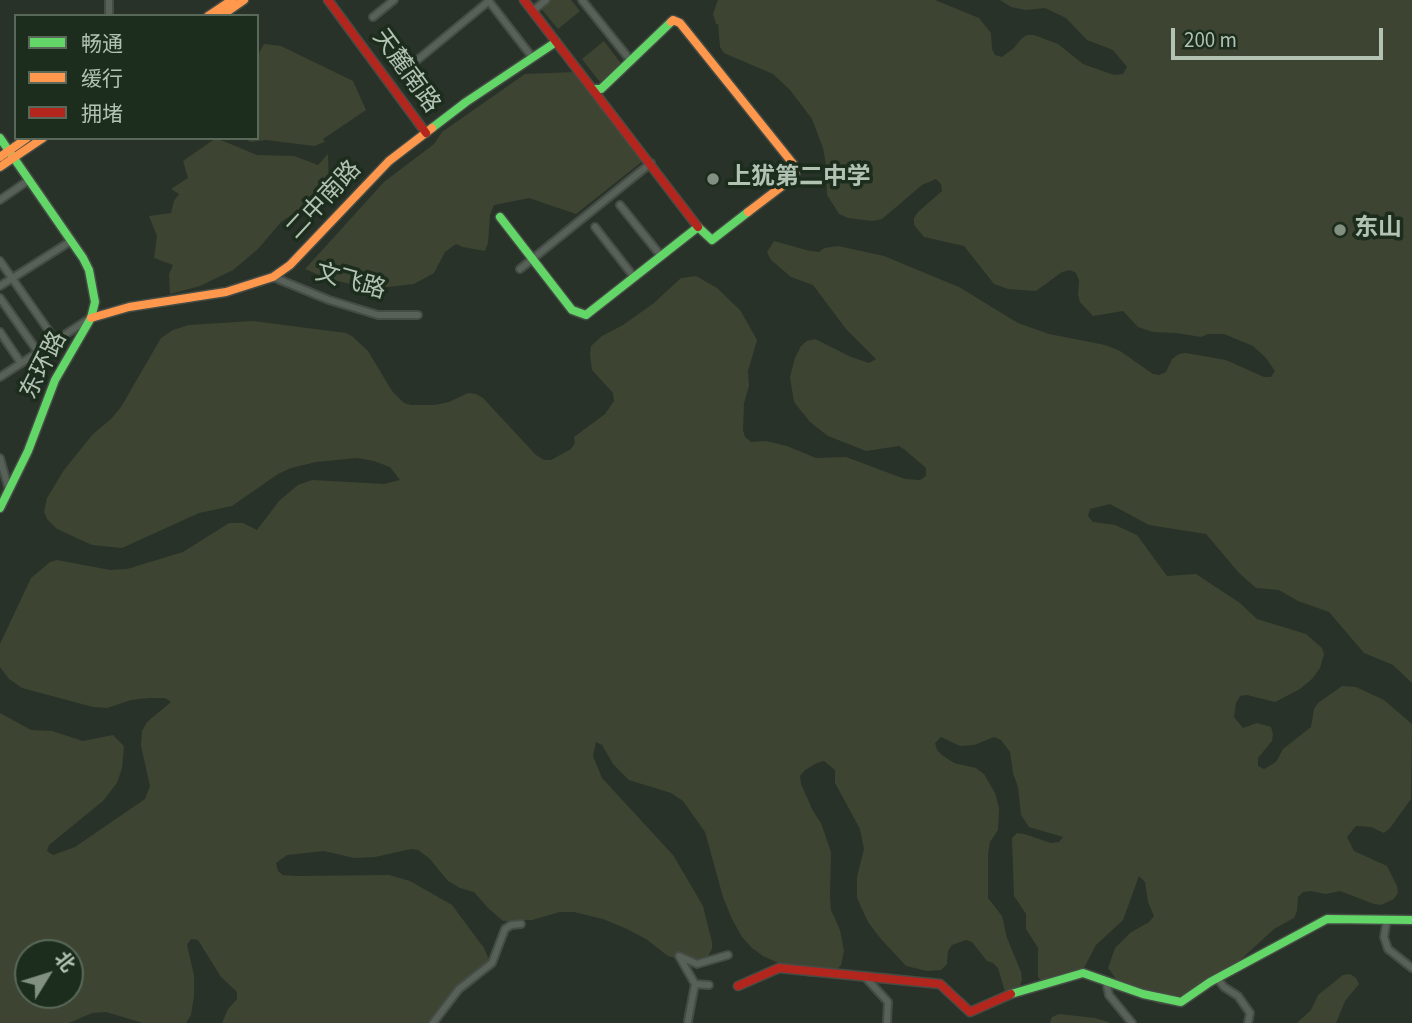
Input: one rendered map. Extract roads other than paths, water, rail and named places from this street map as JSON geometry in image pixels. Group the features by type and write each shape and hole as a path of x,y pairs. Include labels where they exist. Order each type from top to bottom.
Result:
{"street":[{"path":"211,14 232,0"},
{"path":"224,14 244,0"},
{"name":"天麓南路","path":"328,0 426,133"},
{"path":"373,17 394,0"},
{"path":"410,66 489,0 532,57"},
{"path":"524,0 709,239 712,240 794,177 794,165 680,23 673,20 601,89 593,89"},
{"path":"533,10 546,0"},
{"path":"582,0 631,61"},
{"name":"二中南路","path":"92,318 129,307 226,292 273,277 290,265 389,161 466,102 556,42"},
{"name":"东环路","path":"0,138 89,270 95,302 92,318 55,380 0,508"},
{"path":"0,167 25,140"},
{"path":"0,157 39,140"},
{"path":"520,269 651,163"},
{"path":"0,200 29,180"},
{"path":"620,205 661,256"},
{"path":"500,216 572,310 586,315 698,227"},
{"path":"594,228 634,277"},
{"path":"0,286 71,241"},
{"path":"0,261 56,341"},
{"name":"文飞路","path":"273,277 330,300 378,315 418,315"},
{"path":"0,298 38,352"},
{"path":"1,375 92,318"},
{"path":"0,332 22,363"},
{"path":"0,458 9,491"},
{"path":"738,986 779,968 940,984 970,1012 1019,991 1083,973 1143,994 1181,1002 1217,978 1327,919 1412,920"},
{"path":"1387,919 1384,937 1388,948 1412,968"},
{"path":"433,1023 459,989 492,963 505,929 521,924"},
{"path":"688,1021 695,984 679,956 697,964 728,955"},
{"path":"866,978 888,1002 887,1023"},
{"path":"1217,978 1224,987 1238,996 1250,1013 1248,1023"},
{"path":"1106,981 1109,995 1132,1023"},
{"path":"695,984 709,985"}],"place":[{"name":"上犹第二中学","path":"713,179"},
{"name":"东山","path":"1340,230"}]}
